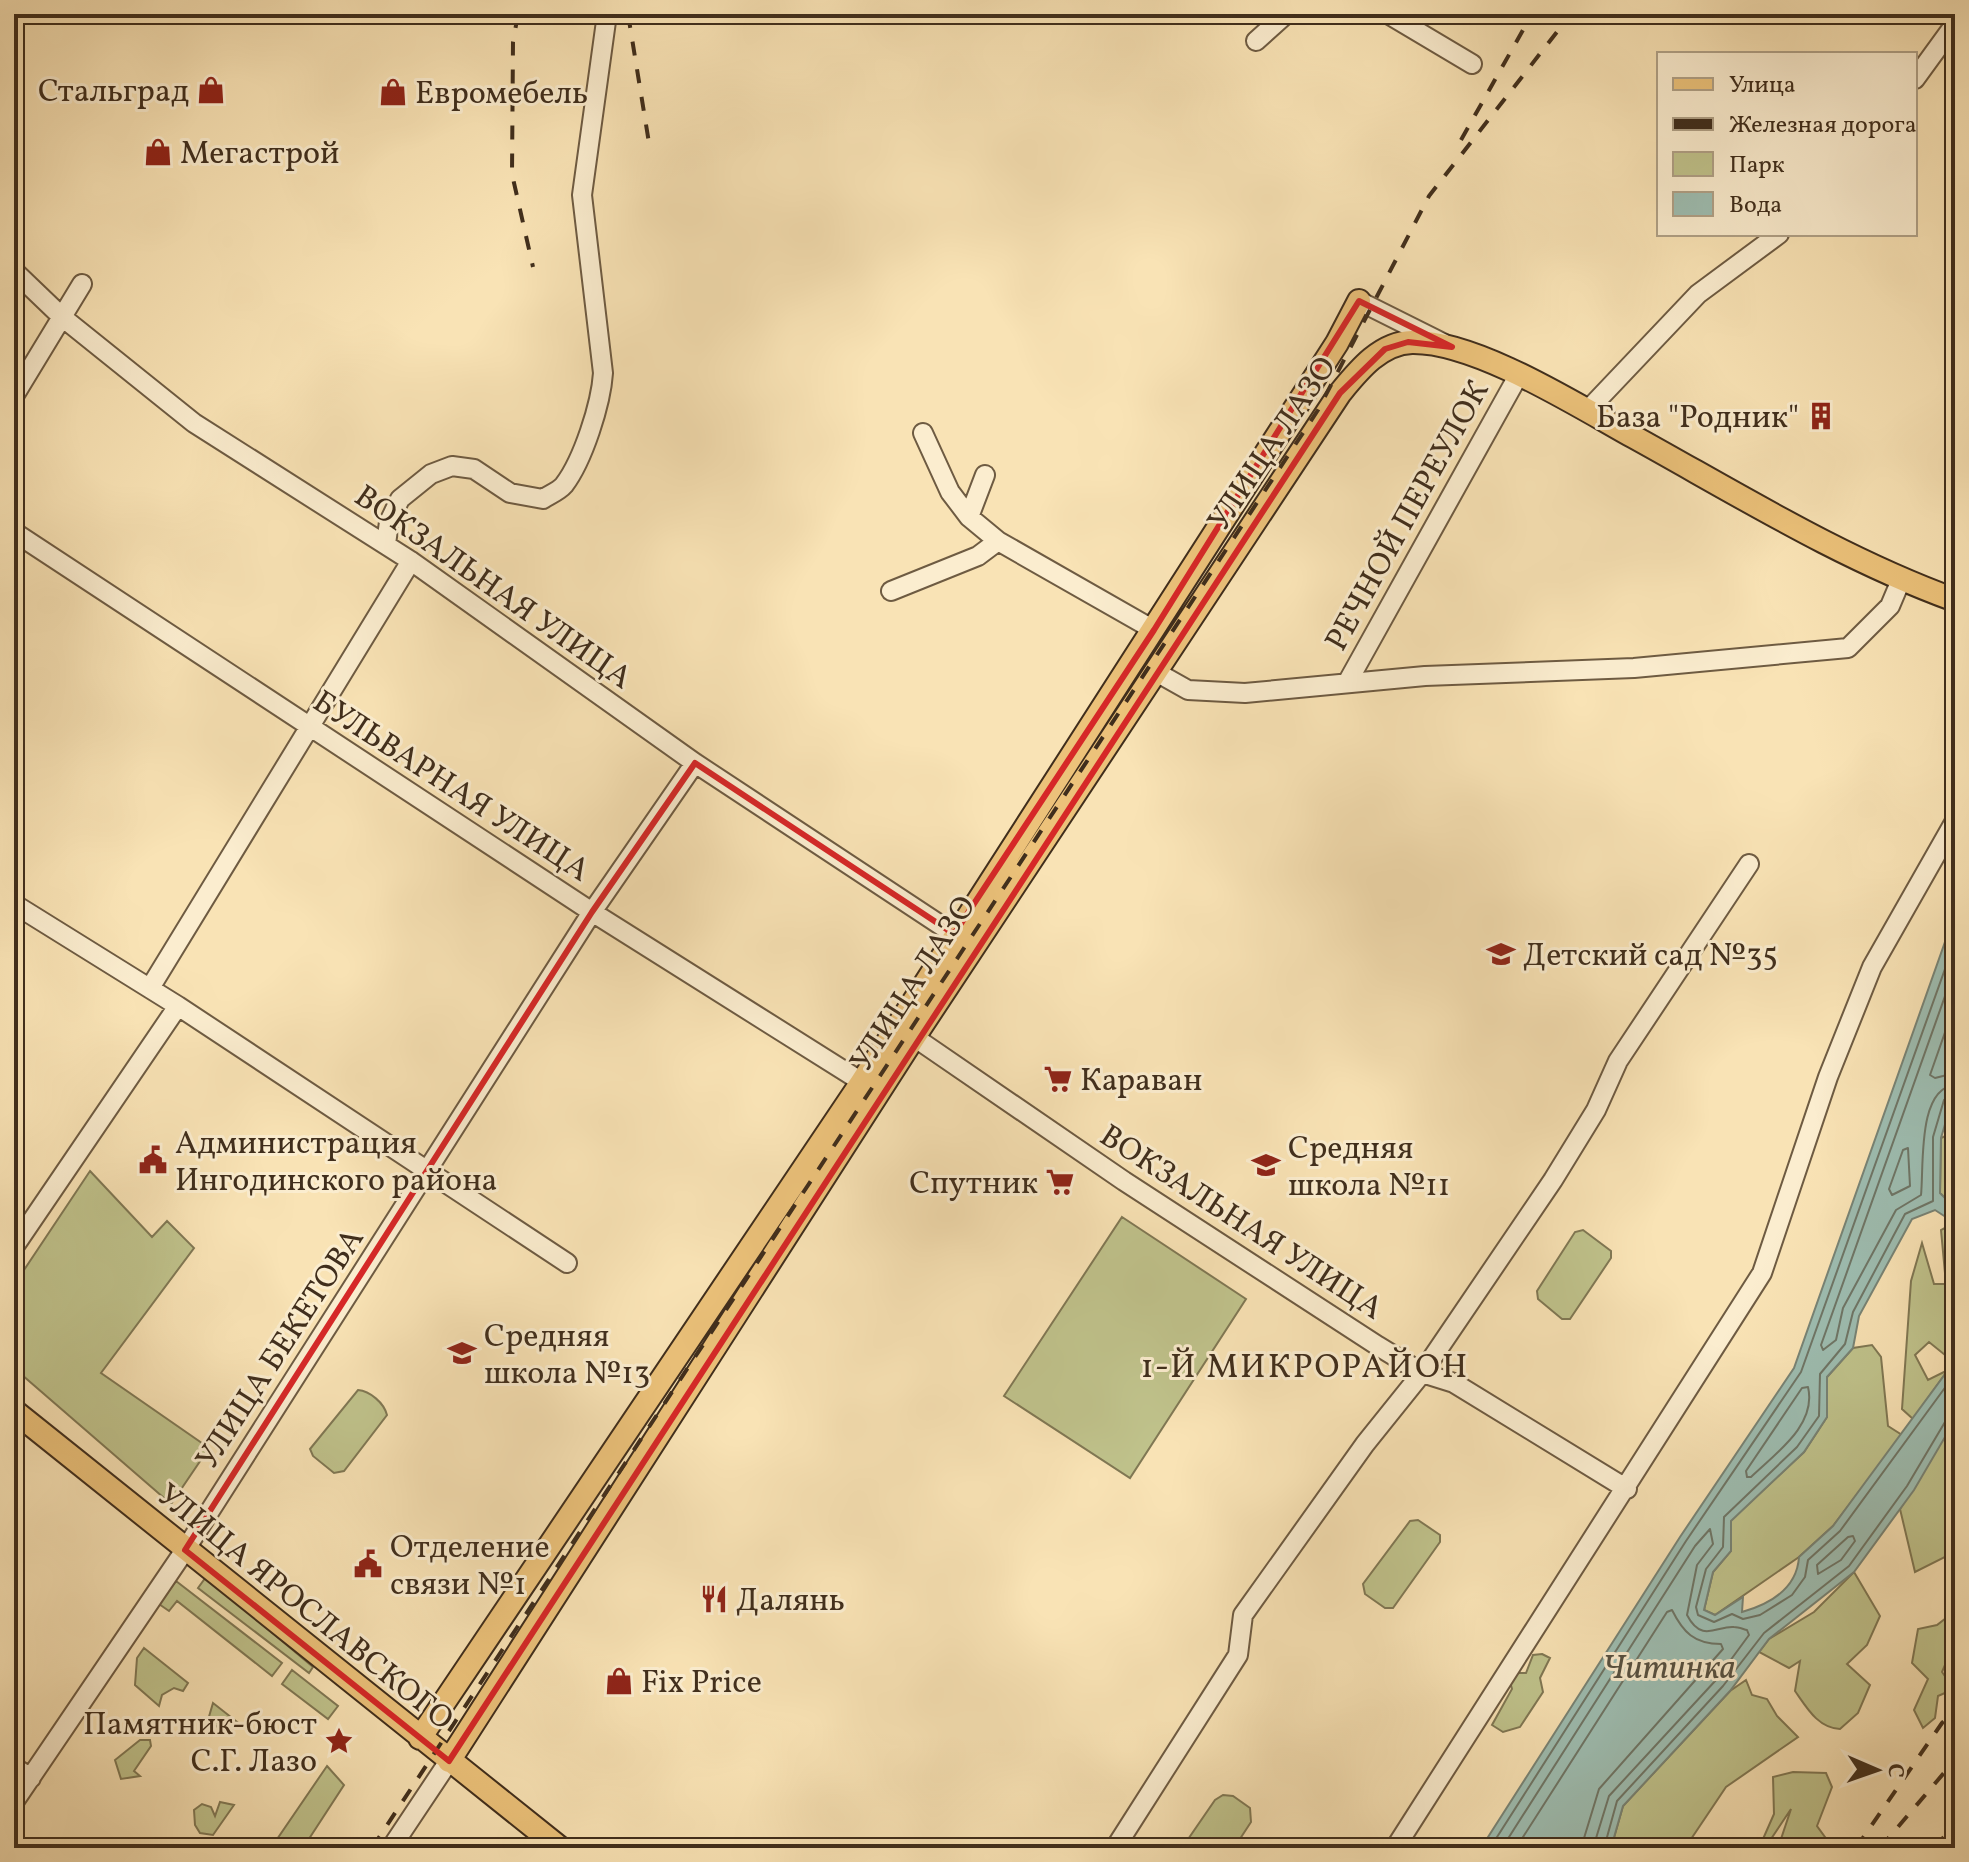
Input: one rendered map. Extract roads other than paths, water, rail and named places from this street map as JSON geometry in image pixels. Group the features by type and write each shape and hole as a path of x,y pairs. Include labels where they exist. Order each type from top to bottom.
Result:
{"main road":[{"name":"УЛИЦА ЛАЗО","path":"420,1738 862,1082 954,934 1154,630 1337,343 1359,301"},
{"name":"УЛИЦА ЛАЗО","path":"449,1761 914,1037 1340,393 1364,364 1385,349 1408,342 1452,347 1587,411 1842,552 1901,580 1955,600"},
{"name":"УЛИЦА ЯРОСЛАВСКОГО","path":"14,1411 560,1848"}],"street":[{"path":"386,544 389,522 400,499 431,474 452,466 474,469 510,493 543,499 563,486 591,428 601,395 603,373 582,195 607,14"},
{"path":"1256,41 1286,14"},
{"path":"1388,14 1472,64"},
{"path":"1917,76 1955,24"},
{"path":"1587,411 1698,294 1776,236"},
{"name":"ВОКЗАЛЬНАЯ УЛИЦА","path":"14,271 62,317 194,423 386,544 695,763 954,934"},
{"path":"14,396 82,284"},
{"path":"1359,301 1452,347"},
{"name":"РЕЧНОЙ ПЕРЕУЛОК","path":"1347,683 1518,376"},
{"path":"923,433 950,492 969,517 998,541 1154,630"},
{"path":"969,517 985,475"},
{"name":"БУЛЬВАРНАЯ УЛИЦА","path":"14,532 592,912 862,1082"},
{"path":"891,591 978,556 998,541"},
{"path":"150,988 411,561"},
{"path":"1156,672 1188,690 1230,692 1425,676 1634,668 1848,648 1890,606 1901,580"},
{"name":"УЛИЦА БЕКЕТОВА","path":"14,1802 185,1550 592,912 695,763"},
{"path":"1395,1848 1627,1489 1762,1273 1828,1077 1872,967 1955,821"},
{"path":"1115,1848 1238,1655 1243,1615 1365,1444 1422,1373 1553,1180 1596,1110 1618,1061 1749,864"},
{"path":"14,904 178,1006 567,1263"},
{"path":"14,1247 178,1006"},
{"name":"ВОКЗАЛЬНАЯ УЛИЦА","path":"914,1037 1124,1181 1422,1373 1454,1383 1627,1489"},
{"name":"УЛИЦА ЛАЗО","path":"391,1848 449,1761"},
{"path":"14,1767 31,1778"}],"water":[{"name":"Читинка","path":"1955,927 1955,1091 1941,1138 1940,1193 1955,1208 1955,1223 1935,1210 1912,1219 1859,1316 1853,1348 1827,1377 1827,1417 1804,1452 1731,1521 1731,1551 1713,1572 1704,1610 1715,1615 1743,1597 1742,1612 1772,1599 1787,1586 1793,1578 1799,1557 1833,1526 1948,1370 1955,1335 1955,1420 1914,1490 1854,1572 1769,1639 1730,1691 1623,1806 1611,1848 1481,1848 1680,1537 1794,1368 1945,942"}],"railway":[{"path":"518,14 513,42 512,174 533,267"},
{"path":"628,14 649,143"},
{"path":"1461,140 1532,14"},
{"path":"372,1848 1318,410 1429,196 1571,14"},
{"path":"1856,1848 1942,1723 1955,1710"},
{"path":"1880,1848 1955,1760"},
{"path":"1935,1848 1955,1823"}],"place":[{"name":"Стальград","path":"211,90"},
{"name":"Евромебель","path":"393,92"},
{"name":"Мегастрой","path":"158,152"},
{"name":"База \"Родник\"","path":"1821,416"},
{"name":"Детский сад №35","path":"1501,954"},
{"name":"Караван","path":"1058,1079"},
{"name":"Администрация Ингодинского района","path":"153,1160"},
{"name":"Средняя школа №11","path":"1266,1165"},
{"name":"Спутник","path":"1060,1182"},
{"name":"Средняя школа №13","path":"462,1353"},
{"name":"Отделение связи №1","path":"368,1564"},
{"name":"Далянь","path":"714,1599"},
{"name":"Fix Price","path":"619,1681"},
{"name":"Памятник-бюст С.Г. Лазо","path":"339,1741"}],"district":[{"name":"1-Й МИКРОРАЙОН","path":"1305,1365"}]}
